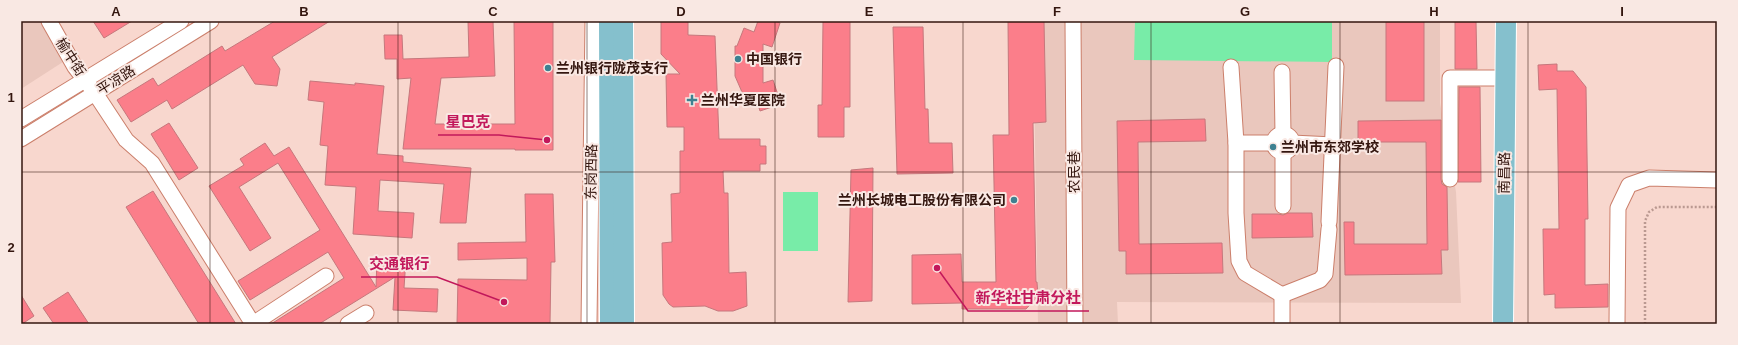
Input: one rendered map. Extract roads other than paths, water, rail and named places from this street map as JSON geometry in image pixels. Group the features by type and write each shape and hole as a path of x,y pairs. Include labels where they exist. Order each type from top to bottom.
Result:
{"main road":[{"name":"南昌路","path":"1503,324 1506,21"},
{"name":"东岗西路","path":"610,324 613,24"},
{"path":"613,24 624,324"}],"street":[{"name":"榆中街","path":"48,21 75,67 95,93 126,140 152,163 253,324"},
{"name":"平凉路","path":"21,119 181,21"},
{"name":"平凉路","path":"21,139 211,21"},
{"name":"农民巷","path":"1073,21 1075,324"},
{"name":"东岗西路","path":"589,324 613,24"},
{"path":"1282,295 1320,280 1326,274 1336,66"},
{"path":"1232,67 1236,143 1236,213 1239,261 1245,273 1282,295"},
{"path":"1282,72 1283,206"},
{"path":"1450,179 1450,78 1505,78"},
{"path":"1236,143 1333,145"},
{"path":"1617,324 1618,208 1629,185 1650,178 1717,180"},
{"path":"253,324 326,276"},
{"path":"1282,295 1282,324"},
{"path":"348,324 366,313"}],"place":[{"name":"中国银行","path":"738,59"},
{"name":"兰州银行陇茂支行","path":"548,68"},
{"name":"兰州华夏医院","path":"692,100"},
{"name":"星巴克","path":"547,140"},
{"name":"兰州市东郊学校","path":"1273,147"},
{"name":"兰州长城电工股份有限公司","path":"1014,200"},
{"name":"新华社甘肃分社","path":"937,268"},
{"name":"交通银行","path":"504,302"}]}
